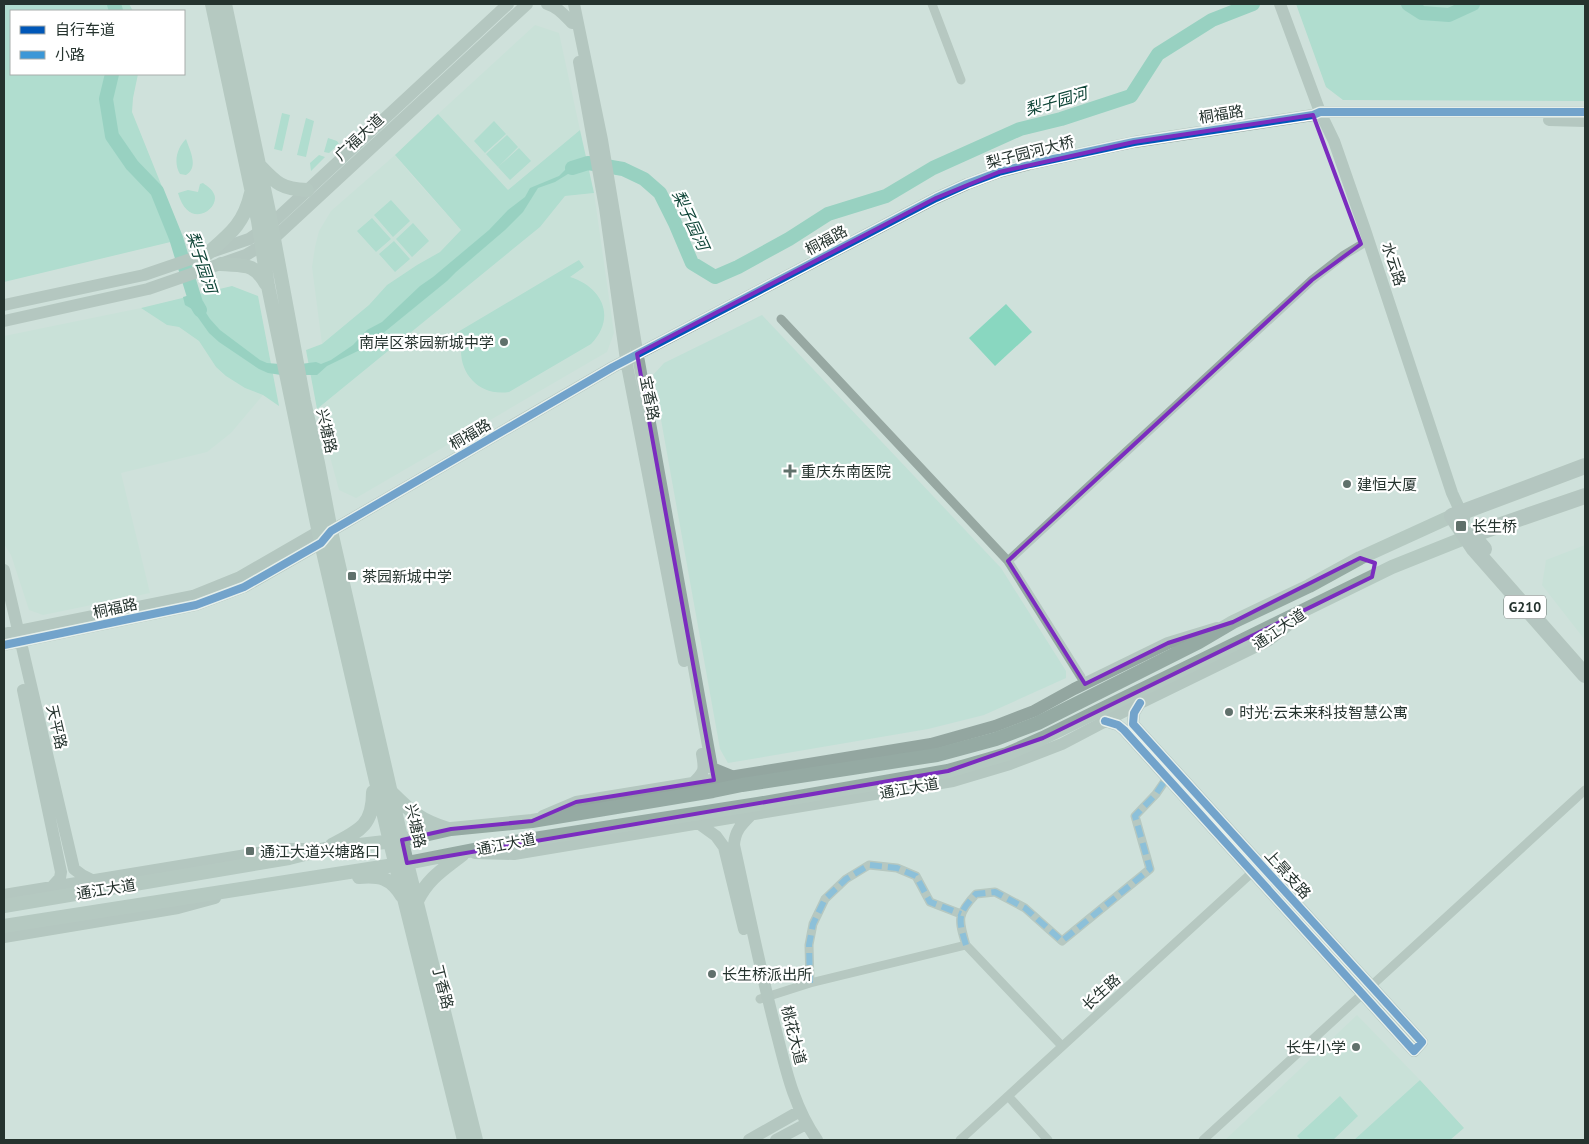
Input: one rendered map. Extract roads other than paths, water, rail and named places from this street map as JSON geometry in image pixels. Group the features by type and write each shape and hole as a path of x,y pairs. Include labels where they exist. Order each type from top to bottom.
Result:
{"highway":[{"name":"通江大道","path":"1456,514 1585,466"},
{"path":"1523,488 1516,495 1513,502 1515,509 1520,515 1529,517"},
{"name":"通江大道","path":"1469,537 1585,496"},
{"name":"G210","path":"1456,514 1469,537 1585,675"},
{"name":"G210","path":"1469,537 1585,663"}],"main road":[{"name":"兴塘路","path":"212,4 260,232 267,243 297,402 318,463 323,535 373,771 402,864"},
{"name":"兴塘路","path":"225,4 271,224 267,243 268,286 287,346"},
{"path":"259,165 274,181 283,187 307,190"},
{"path":"201,256 232,232 248,206 251,190"},
{"path":"221,264 246,266 259,271 268,286"},
{"name":"通江大道","path":"4,906 289,858 325,849 396,841 451,830 532,821 938,754 996,739 1038,723 1199,642 1233,622 1310,586 1360,558 1456,514"},
{"name":"兴塘路","path":"323,535 391,792 396,841"},
{"name":"通江大道","path":"4,926 402,864 515,842 720,810 948,771 1007,754 1025,746 1392,567 1469,537"},
{"path":"1360,558 1373,560 1376,563 1377,568 1372,577"},
{"path":"1153,696 1175,674"},
{"path":"325,849 356,832 370,816 373,803 373,771"},
{"path":"391,792 416,817 430,824 451,830"},
{"path":"307,878 334,880 375,876 396,885 411,901 432,878 465,852"},
{"name":"丁香路","path":"402,864 464,1140"},
{"name":"丁香路","path":"411,901 476,1140"}],"street":[{"name":"广福大道","path":"4,305 144,275 249,239 271,224 508,4"},
{"name":"广福大道","path":"4,321 148,289 246,255 267,243 527,4"},
{"path":"547,4 554,6 562,12 572,24"},
{"name":"宝香路","path":"566,4 597,141"},
{"name":"宝香路","path":"574,4 579,21 632,357 708,768"},
{"path":"932,4 961,80"},
{"name":"水云路","path":"1271,4 1288,38 1319,116 1325,144 1365,242 1456,514"},
{"name":"水云路","path":"1280,4 1288,38"},
{"path":"1319,116 1585,112"},
{"path":"1319,116 1344,119 1585,121"},
{"name":"桐福路","path":"1134,142 1319,116"},
{"name":"梨子园河大桥","path":"936,198 999,172 1134,142"},
{"name":"桐福路","path":"12,638 192,596 240,577 323,535 632,357 936,198"},
{"path":"1008,561 1312,280 1344,255 1365,242"},
{"path":"781,319 1008,561 1081,677"},
{"name":"天平路","path":"4,570 12,638 74,869 82,876 94,881"},
{"name":"天平路","path":"4,602 61,872 60,878 51,888"},
{"name":"通江大道","path":"465,852 514,854 953,781 1010,764 1053,747 1269,640 1316,604"},
{"name":"通江大道","path":"532,821 576,802 931,744 995,726 1034,711 1074,689 1168,643 1233,622"},
{"path":"1081,677 1102,676"},
{"path":"1074,689 1081,677"},
{"path":"1105,721 1129,727 1140,703"},
{"name":"上景支路","path":"1129,727 1418,1047"},
{"path":"692,784 708,768 734,777"},
{"path":"1062,1046 966,945 959,922 963,907 976,894 995,892 1024,908 1062,941 1150,869 1135,816 1156,794 1170,773"},
{"path":"1203,1140 1585,790"},
{"path":"698,824 729,846 738,827 750,816"},
{"name":"桃花大道","path":"729,846 764,998 797,1113 808,1140"},
{"name":"通江大道","path":"4,895 282,849 325,849"},
{"path":"810,983 809,945 813,924 825,899 846,879 869,865 897,868 916,876 930,902 961,914"},
{"name":"长生路","path":"960,1140 1256,868"},
{"name":"通江大道","path":"4,937 178,908 258,886"},
{"path":"764,998 810,983 966,945"},
{"path":"1008,1096 1048,1140"},
{"path":"749,1140 797,1113"},
{"path":"776,1140 803,1126"},
{"name":"桃花大道","path":"803,1126 817,1140"}],"waterway":[{"name":"梨子园河","path":"114,4 116,10"},
{"name":"梨子园河","path":"572,168 588,163 623,169 644,179 660,193 692,263 715,277 738,267 789,239 828,214 886,196 933,168 1020,129 1061,119 1131,96 1158,54 1212,20 1253,4"},
{"name":"梨子园河","path":"1408,4 1422,13 1449,15 1473,4"},
{"name":"梨子园河","path":"112,75 106,99 112,136 132,165 157,191 176,238 196,303 200,310"}],"place":[{"name":"南岸区茶园新城中学","path":"504,342"},
{"name":"重庆东南医院","path":"790,471"},
{"name":"建恒大厦","path":"1347,484"},
{"name":"长生桥","path":"1461,526"},
{"name":"茶园新城中学","path":"352,576"},
{"name":"时光·云未来科技智慧公寓","path":"1229,712"},
{"name":"通江大道兴塘路口","path":"250,851"},
{"name":"长生桥派出所","path":"712,974"},
{"name":"长生小学","path":"1356,1047"}]}
